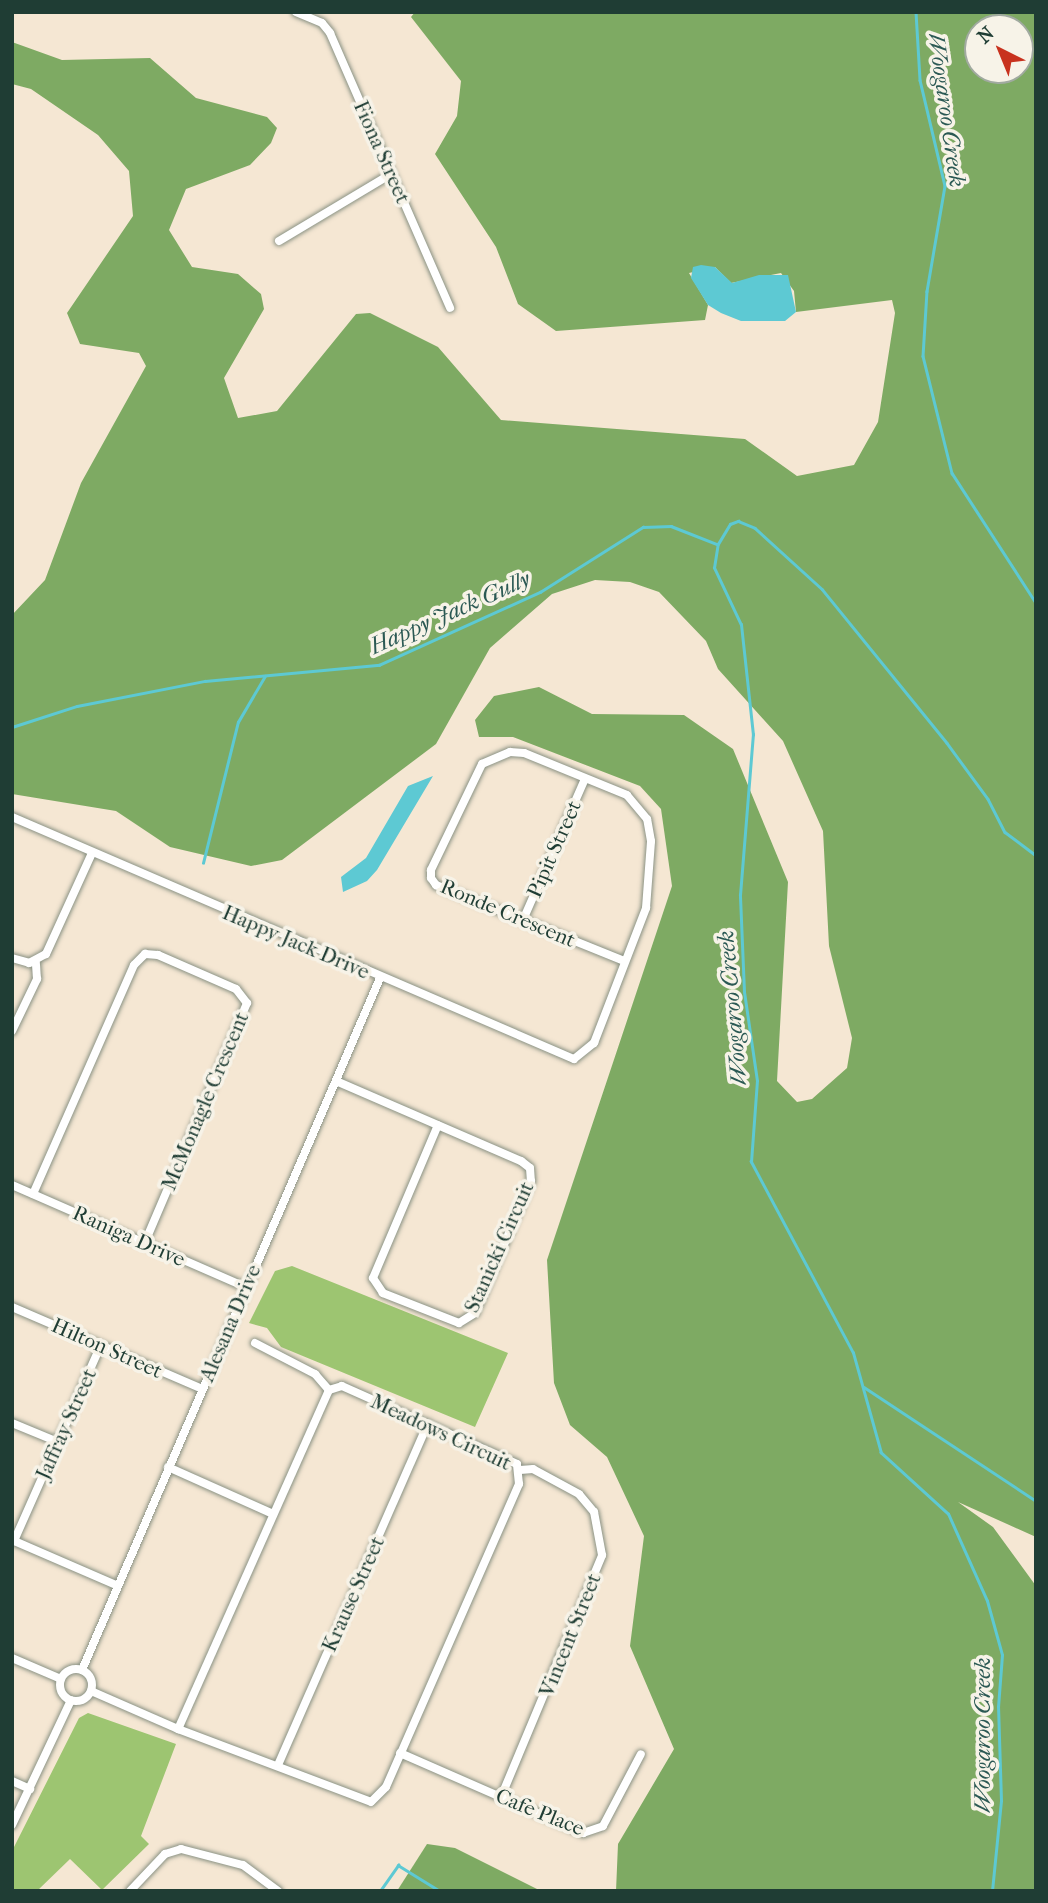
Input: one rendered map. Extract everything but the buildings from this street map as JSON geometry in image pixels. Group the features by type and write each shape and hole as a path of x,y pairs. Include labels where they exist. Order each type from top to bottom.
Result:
{"street":[{"name":"Fiona Street","path":"296,12 328,29 450,308"},
{"path":"279,241 391,174"},
{"name":"Ronde Crescent","path":"582,1056 594,1043 646,908 651,841 647,819 627,795 524,753 493,756 474,776 431,870 436,885 624,961"},
{"name":"Pipit Street","path":"523,920 585,779"},
{"name":"Happy Jack Drive","path":"12,817 560,1057 582,1056"},
{"path":"36,963 46,954 92,853"},
{"name":"McMonagle Crescent","path":"33,1194 136,961 151,953 180,965 236,989 245,998 246,1009 145,1242"},
{"path":"12,958 36,963"},
{"path":"12,1031 37,979 36,963"},
{"name":"Alesana Drive","path":"82,1670 116,1585 380,978"},
{"name":"Stanicki Circuit","path":"336,1081 438,1125 521,1161 532,1174 475,1313 459,1323 383,1293 373,1278 438,1125"},
{"name":"Raniga Drive","path":"12,1185 246,1287"},
{"name":"Hilton Street","path":"12,1307 202,1389"},
{"path":"178,1729 271,1513 329,1390 315,1374 255,1343"},
{"name":"Jaffray Street","path":"13,1541 101,1345"},
{"name":"Meadows Circuit","path":"91,1691 178,1729 371,1802 381,1796 519,1484 520,1470 511,1460 342,1386 329,1390"},
{"path":"12,1423 58,1442"},
{"name":"Krause Street","path":"278,1765 428,1424"},
{"path":"168,1467 271,1513"},
{"name":"Vincent Street","path":"501,1797 602,1555 594,1512 579,1494 533,1469 520,1470"},
{"path":"13,1541 116,1585"},
{"path":"12,1658 61,1679"},
{"path":"82,1670 92,1681 91,1691 85,1699 71,1700 62,1694 61,1679 68,1671 82,1670"},
{"path":"12,1825 71,1700"},
{"name":"Cafe Place","path":"400,1753 583,1833 593,1832 603,1826 641,1754"},
{"path":"12,1781 30,1789"},
{"path":"130,1891 165,1854 181,1849 243,1865 278,1891"}],"green space":[{"path":"415,12 1036,12 1036,1537 958,1502 993,1527 1036,1586 1036,1891 616,1891 618,1844 674,1749 630,1646 644,1536 607,1457 570,1425 554,1383 547,1260 672,886 661,809 640,786 513,737 479,737 475,720 494,696 539,687 592,714 684,715 733,749 788,882 777,1081 797,1102 812,1099 847,1068 852,1038 829,946 823,831 783,741 718,669 706,641 659,592 630,582 595,580 552,594 490,648 436,744 282,860 251,866 170,847 116,811 12,794 12,615 45,580 81,483 146,366 139,353 80,344 67,313 133,216 129,171 98,135 31,89 12,84 12,42 62,60 150,58 196,98 267,117 277,128 271,143 250,165 186,189 169,230 192,267 238,274 261,294 264,309 224,378 238,418 277,411 356,314 370,313 438,347 501,420 745,439 797,476 854,465 878,422 895,313 892,300 796,312 794,291 781,273 731,283 715,267 689,273 708,305 705,320 556,331 518,304 496,247 435,154 457,116 461,81 411,17"},
{"path":"292,1266 508,1353 475,1427 281,1347 267,1328 249,1323 275,1271"},
{"path":"88,1713 176,1744 141,1836 149,1844 102,1890 70,1859 37,1891 12,1891 12,1851 79,1718"},
{"path":"427,1844 455,1848 541,1891 397,1891"}],"water":[{"path":"693,267 715,267 732,283 759,275 788,275 796,312 785,321 741,321 721,313 708,305 691,278"},
{"path":"433,776 377,870 367,881 343,892 341,877 366,858 408,786"}],"waterway":[{"name":"Woogaroo Creek","path":"916,12 920,80 945,186 927,291 923,356 952,473 1036,603"},
{"name":"Woogaroo Creek","path":"992,1891 1001,1801 998,1707 1002,1655 987,1601 948,1514 881,1453 853,1353 751,1162 757,1081 744,992 740,895 753,735 741,625 714,568 718,544 730,524 738,521 755,528 822,589 947,743 988,799 1005,832 1036,855"},
{"name":"Happy Jack Gully","path":"12,727 77,706 205,681 379,665 540,592 643,527 671,526 717,544"},
{"path":"203,863 238,722 265,676"},
{"path":"864,1387 1036,1501"},
{"path":"380,1891 398,1865 440,1891"}]}
